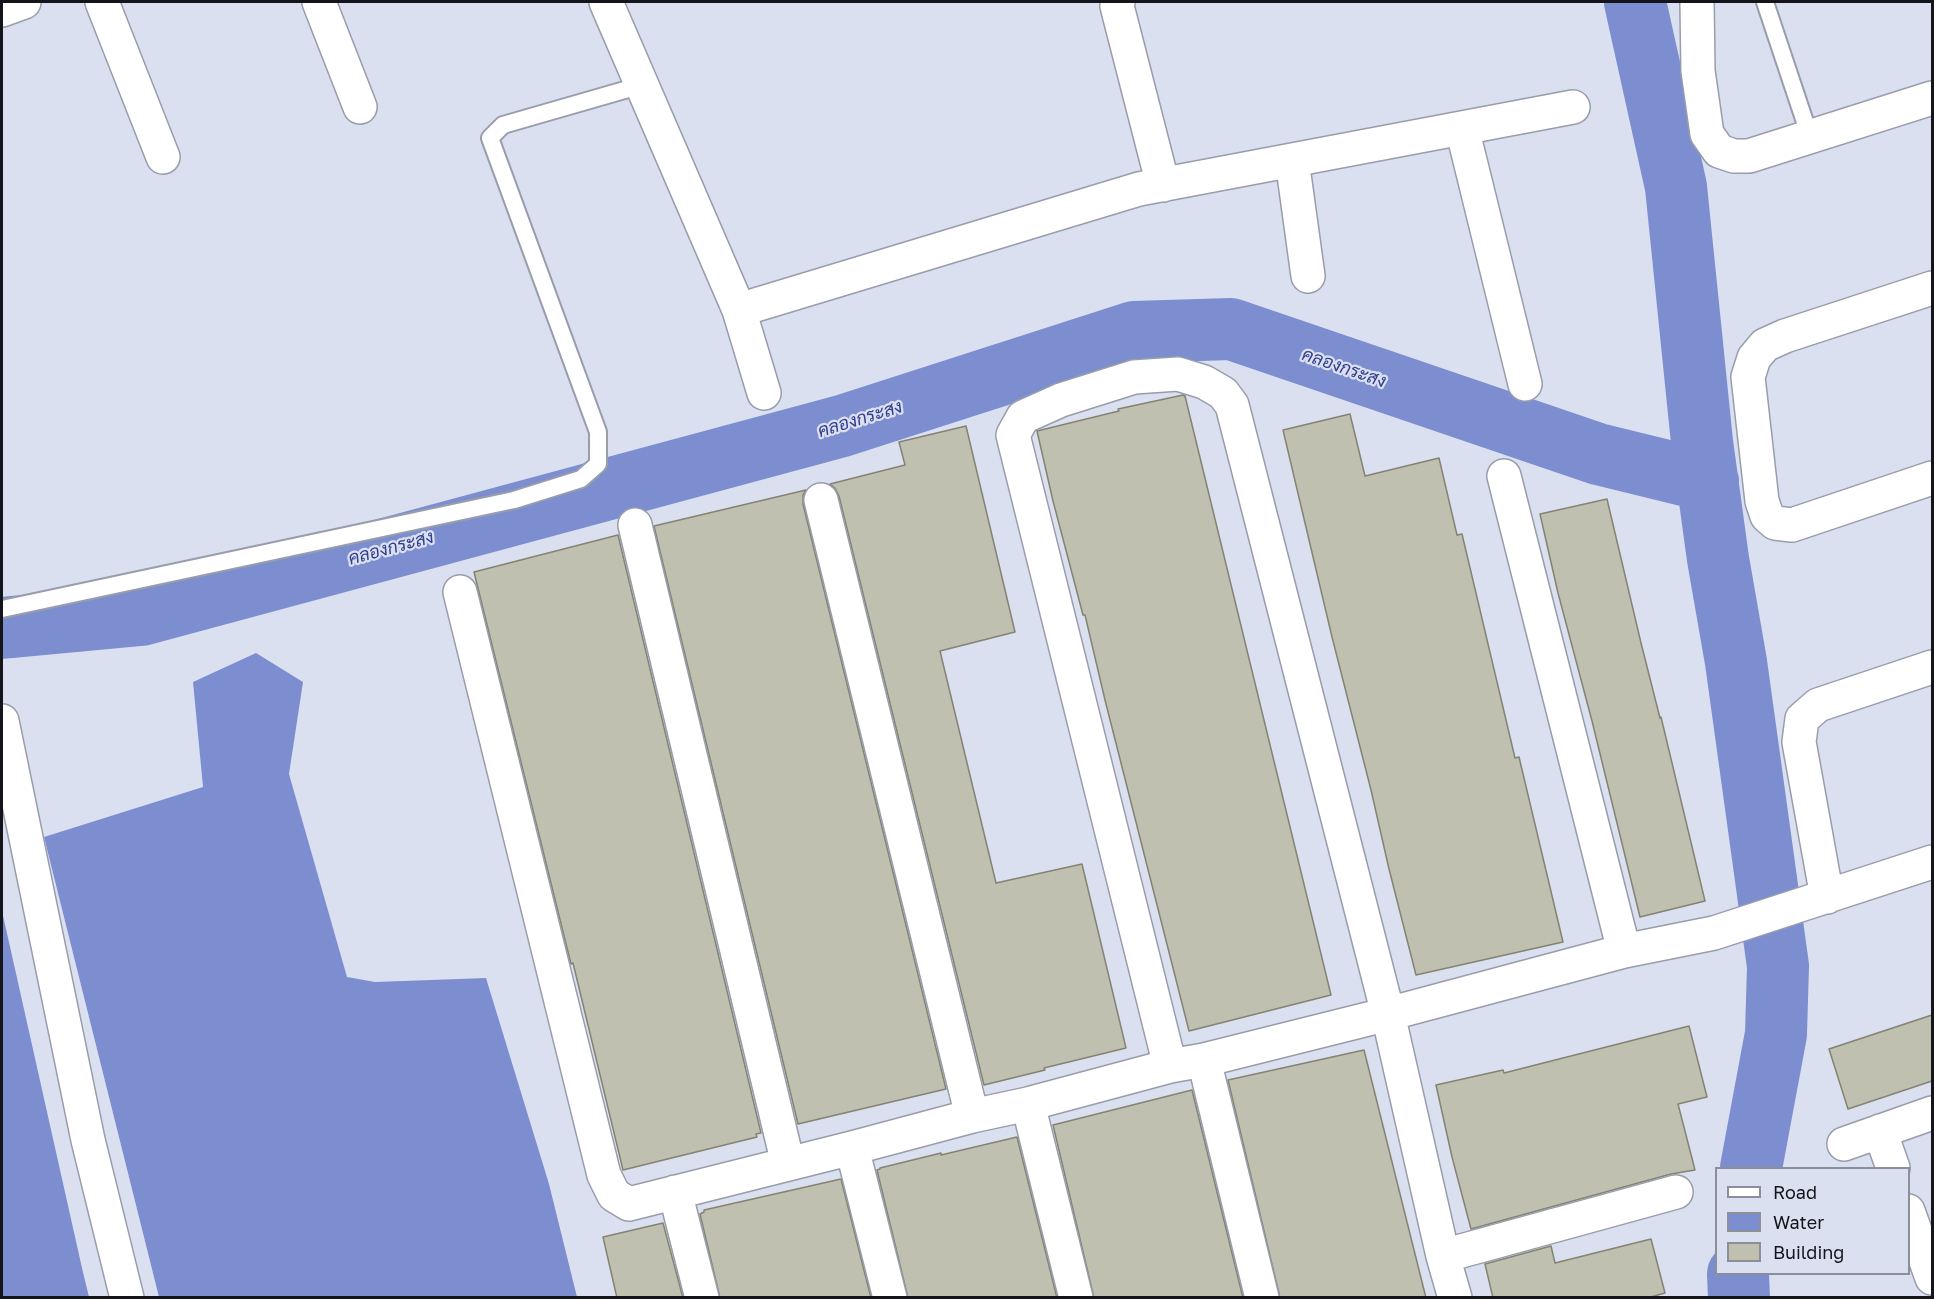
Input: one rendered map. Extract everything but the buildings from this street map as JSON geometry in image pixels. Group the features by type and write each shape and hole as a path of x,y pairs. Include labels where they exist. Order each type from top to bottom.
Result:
{"street":[{"path":"2,10 24,2"},
{"path":"102,2 163,157"},
{"path":"319,2 360,107"},
{"path":"606,2 740,310 764,393"},
{"path":"1118,2 1117,6 1163,185"},
{"path":"1697,2 1698,71 1707,134 1719,151 1734,156 1749,156 1932,98"},
{"path":"740,310 1139,189 1573,107"},
{"path":"1462,128 1525,384"},
{"path":"1292,160 1308,276"},
{"path":"1932,288 1765,345 1754,358 1748,377 1762,501 1767,516 1775,523 1792,525 1932,478"},
{"path":"1170,1066 1013,435 1023,417 1061,400 1134,377 1178,374 1204,382 1223,393 1232,405 1388,1014 1443,1256 1455,1298"},
{"path":"1504,476 1624,951"},
{"path":"821,500 972,1116"},
{"path":"635,525 788,1164"},
{"path":"460,592 604,1175 614,1194 629,1204 1170,1066 1204,1060 1388,1014 1624,951 1714,933 1932,862"},
{"path":"1827,897 1799,742 1802,719 1818,705 1932,667"},
{"path":"2,721 88,1140 127,1298"},
{"path":"1204,1060 1262,1298"},
{"path":"1028,1104 1076,1298"},
{"path":"1844,1144 1932,1113"},
{"path":"1880,1131 1893,1167"},
{"path":"852,1148 890,1298"},
{"path":"675,1192 702,1298"},
{"path":"1443,1256 1676,1192"},
{"path":"1910,1217 1932,1278"}],"lane":[{"path":"1765,2 1810,136"},
{"path":"2,609 514,500 581,479 598,464 598,432 490,138 503,124 642,85"}],"water":[{"path":"256,653 303,682 289,774 347,977 375,982 486,978 549,1184 577,1297 159,1297 44,837 203,787 193,682"},
{"path":"2,911 82,1268 89,1297 2,1297"}],"waterway":[{"path":"1635,2 1676,187 1702,442 1718,559 1736,662 1778,966 1776,1034 1751,1167"},
{"name":"คลองกระสง","path":"2,628 141,615 842,426 1134,332 1231,329 1598,454 1708,481"},
{"path":"1738,1275 1739,1298"}]}
